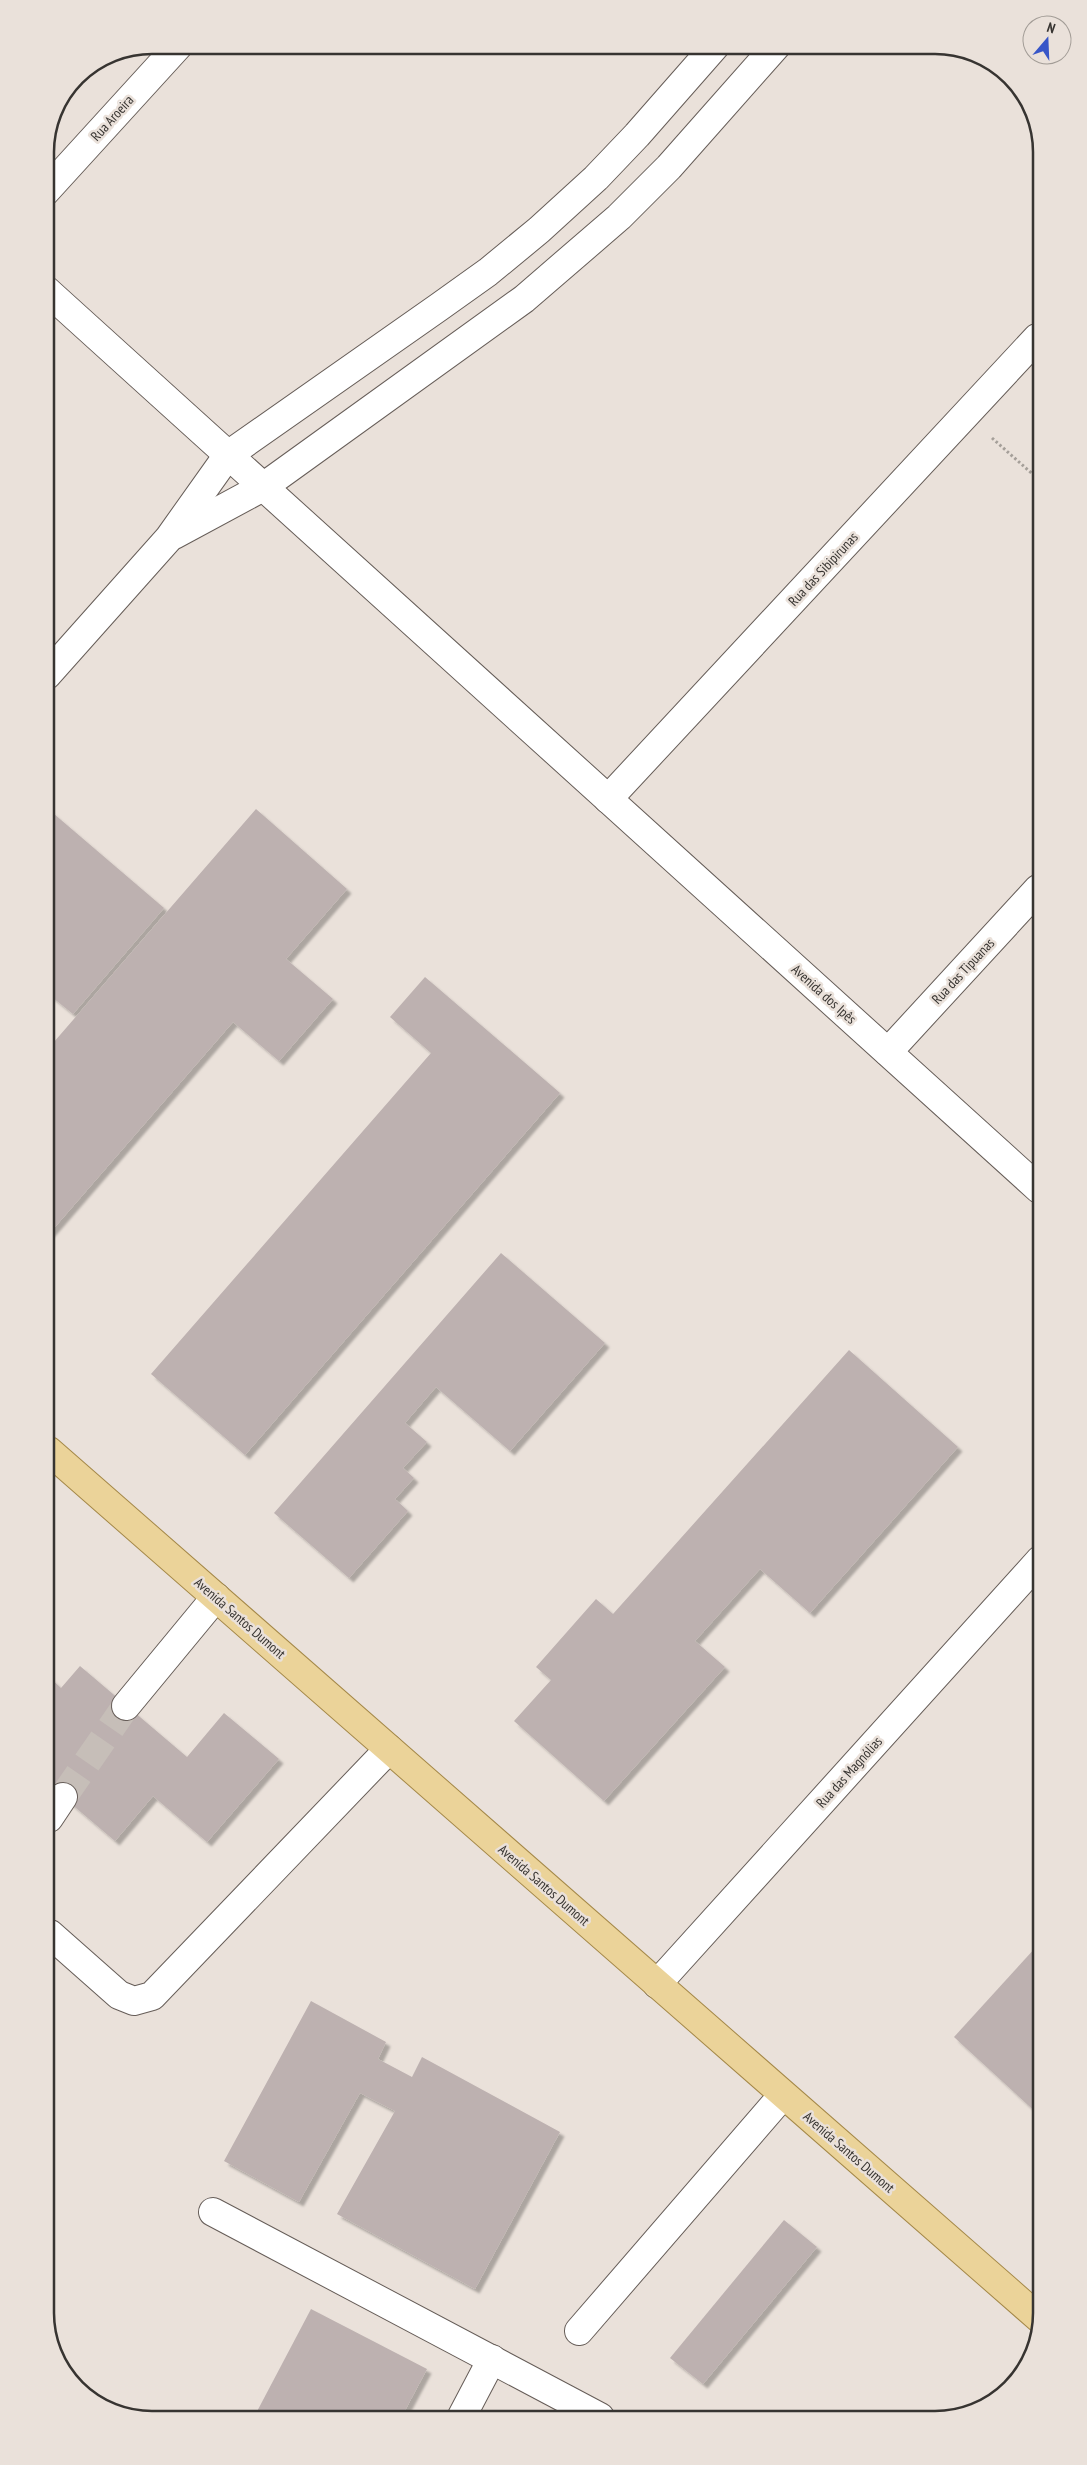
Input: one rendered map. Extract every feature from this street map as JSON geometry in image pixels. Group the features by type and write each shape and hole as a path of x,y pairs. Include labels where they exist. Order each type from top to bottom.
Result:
{"main road":[{"name":"Avenida Santos Dumont","path":"54,1456 783,2095 1033,2308"}],"street":[{"name":"Rua Aroeira","path":"54,182 171,54"},
{"path":"54,666 168,538 228,455 488,272 539,230 596,178 708,54"},
{"path":"168,538 263,487 517,304 620,217 669,167 769,54"},
{"name":"Avenida dos Ipês","path":"54,297 1033,1184"},
{"name":"Rua das Sibipirunas","path":"608,800 1033,342"},
{"name":"Rua das Tipuanas","path":"888,1052 1033,894"},
{"name":"Rua das Magnólias","path":"657,1984 1033,1568"},
{"path":"126,1706 216,1597"},
{"path":"54,1938 119,1996 134,2001 152,1996 389,1749"},
{"path":"579,2331 783,2095"},
{"path":"213,2212 589,2411"},
{"path":"466,2411 492,2360"}],"path":[{"path":"965,415 1033,474"}],"building":[{"path":"256,809 347,889 286,959 333,999 279,1061 233,1022 54,1228 54,1042"},
{"path":"54,814 164,908 73,1014 54,999"},
{"path":"425,977 560,1093 245,1455 151,1374 431,1053 390,1017"},
{"path":"501,1253 605,1343 510,1451 436,1387 405,1423 427,1442 403,1468 414,1478 395,1499 408,1511 349,1578 274,1513"},
{"path":"849,1350 958,1447 810,1613 760,1569 695,1641 725,1667 604,1801 514,1721 551,1680 536,1667 596,1599 613,1614"},
{"path":"80,1666 187,1757 224,1713 279,1759 207,1842 153,1796 115,1841 54,1789 54,1682 61,1688"},
{"path":"1033,1950 1033,2110 954,2037"},
{"path":"311,2001 386,2042 378,2059 412,2077 422,2057 560,2132 475,2289 337,2214 395,2111 360,2093 299,2202 224,2161"},
{"path":"784,2220 817,2247 703,2384 670,2358"},
{"path":"311,2309 427,2369 405,2411 257,2411"}],"tunnel":[{"path":"63,1797 126,1706"}]}
